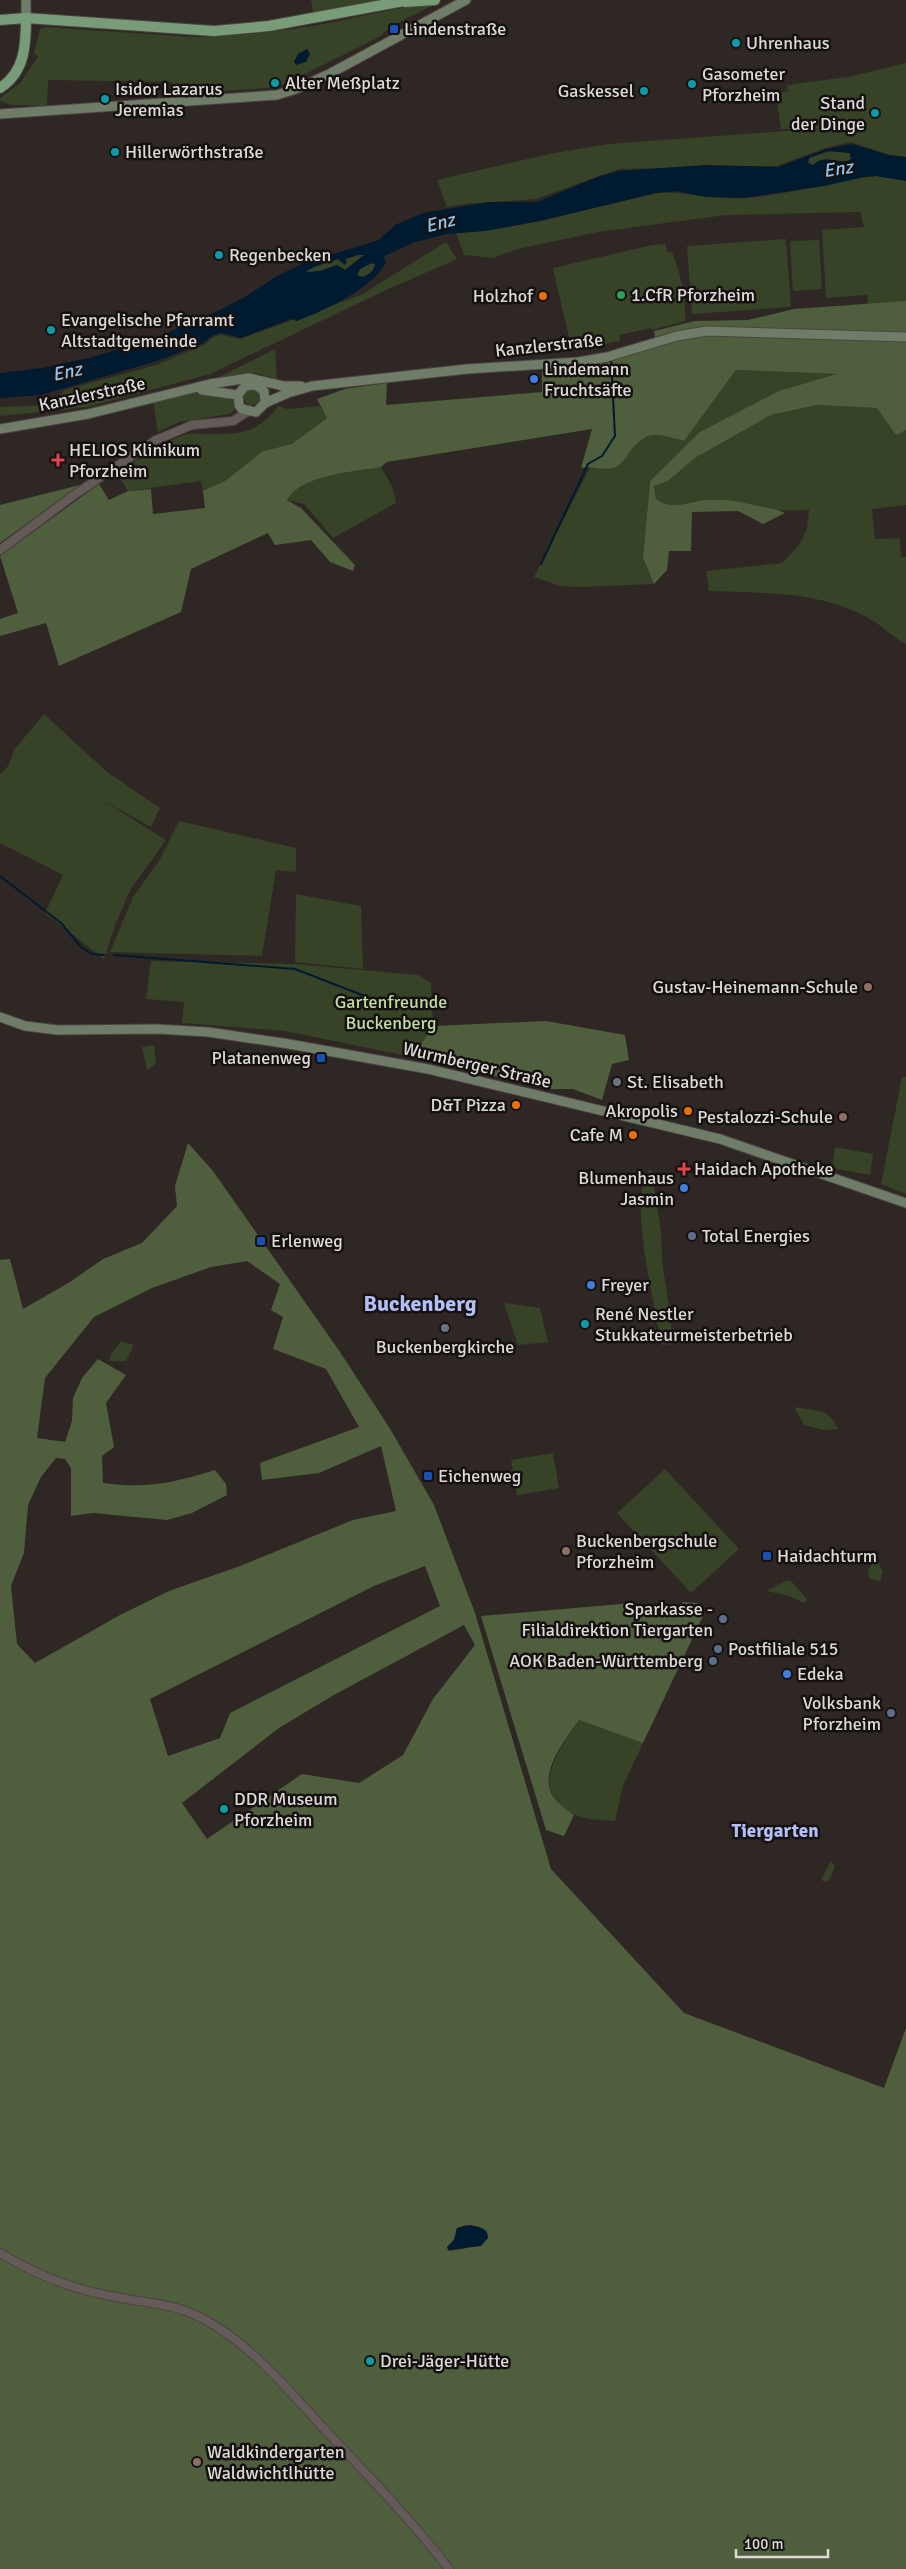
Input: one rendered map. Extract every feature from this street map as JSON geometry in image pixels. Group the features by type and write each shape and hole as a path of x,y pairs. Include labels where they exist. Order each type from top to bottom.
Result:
{"main road":[{"path":"0,88 11,79 23,59 26,46 26,0"},
{"path":"0,20 26,18 214,31 269,26 407,1 435,0"},
{"path":"0,114 277,95 325,76 451,4 466,0"},
{"name":"Kanzlerstraße","path":"0,429 88,414 249,378 283,386 312,386 467,370 578,362 607,357 677,336 707,330 906,337"},
{"name":"Kanzlerstraße","path":"190,390 212,390 238,395 240,390 250,384 256,385 264,392 288,392"},
{"name":"Kanzlerstraße","path":"247,412 260,410 265,403 288,392 312,386"},
{"path":"264,392 265,403"},
{"path":"238,395 239,405 247,412"},
{"name":"Wurmberger Straße","path":"0,1017 24,1026 58,1030 157,1029 208,1032 428,1069 720,1139 906,1203"}],"street":[{"path":"0,550 74,495 156,440 192,425 233,422 247,412"},
{"path":"0,2253 60,2283 96,2293 176,2308 201,2318 219,2329 246,2350 287,2390 392,2500 449,2569"}],"green space":[{"path":"311,0 379,0 313,12"},
{"path":"435,4 392,26 379,37 285,84 266,88 174,94 172,82 48,80 47,106 11,105 0,101 0,98 20,83 38,57 34,53 40,29 45,27 193,37 224,36 272,32 420,5"},
{"path":"906,63 906,157 889,155 851,142 825,148 777,166 619,169 536,199 463,204 447,207 437,180 549,154 609,144 812,129 781,129 776,93 788,91 787,85 848,77"},
{"path":"835,150 850,153 851,159 842,161 828,159 818,161 813,165 808,163 809,158"},
{"path":"876,176 906,181 906,301 868,305 867,295 826,298 822,230 864,227 860,212 726,215 598,232 517,249 493,258 464,255 456,232 485,231 540,221 656,193 678,193 721,198 760,197"},
{"path":"786,239 791,307 692,314 687,246"},
{"path":"819,240 822,289 793,291 790,241"},
{"path":"446,242 457,259 384,291 210,374 87,407 0,416 0,407 50,405 65,390 156,365 204,345 213,337 221,335 240,339 361,295"},
{"name":"1.CfR Pforzheim","path":"665,244 668,253 672,252 680,277 684,294 685,321 652,330 651,328 619,335 620,341 572,351 553,268 652,245"},
{"path":"365,255 345,270 337,265 320,271 306,273 308,270 326,262 338,259 343,264 345,259"},
{"path":"375,264 374,269 369,274 362,277 357,275 364,266"},
{"path":"906,301 906,430 896,435 877,408 817,405 771,415 695,458 668,481 654,486 656,499 662,503 680,505 714,499 741,502 785,513 763,524 738,511 692,512 691,551 669,551 667,570 654,584 643,558 650,481 700,432 779,391 837,374 736,370 684,441 662,435 644,438 638,442 619,465 606,469 581,468 592,429 387,462 381,467 316,479 294,491 287,500 301,508 355,565 353,571 330,562 311,540 275,545 268,533 191,569 181,612 59,666 46,623 0,636 0,619 18,613 0,556 99,484 109,500 128,491 151,489 153,514 205,508 203,491 225,481 263,451 292,444 327,418 317,399 345,389 387,383 386,405 542,392 542,372 614,358 656,346 654,331 695,321 748,320 794,309"},
{"path":"275,349 277,379 256,373 215,379"},
{"path":"736,370 839,374 650,480 643,558 654,584 561,586 534,577 591,466 613,467 620,463 641,438 650,434 684,441"},
{"path":"249,389 255,389 260,394 258,403 249,405 244,400 244,394"},
{"path":"191,393 215,394 231,399 236,403 235,410 229,414 179,422 158,432 153,400"},
{"path":"817,405 878,408 896,435 906,430 906,505 872,509 875,539 900,538 901,557 906,557 906,644 868,618 850,609 830,603 791,595 709,591 706,571 782,563 799,545 807,529 809,510 778,510 714,499 674,505 662,503 656,499 654,486 668,481 695,458 771,415"},
{"path":"278,406 287,409 320,406 327,418 292,444 263,451 225,481 203,491 201,481 128,491 117,474 159,446 177,437 187,434 231,434 256,427 271,415"},
{"path":"381,467 392,486 396,503 333,538 304,504 287,500 294,491 316,479"},
{"path":"80,485 73,490 0,543 0,505"},
{"path":"44,714 107,772 160,808 151,827 102,800 166,840 131,889 115,925 104,959 45,913 63,875 0,843 0,774 9,765 14,750"},
{"path":"179,821 296,848 296,872 276,870 262,956 110,952 133,897 159,861"},
{"path":"296,894 361,906 363,969 295,962"},
{"name":"Gartenfreunde Buckenberg","path":"151,961 295,964 418,975 431,983 433,1026 420,1046 422,1059 285,1031 182,1023 184,1002 146,999"},
{"path":"546,1021 625,1035 629,1060 612,1064 602,1100 573,1089 550,1089 422,1059 420,1046 433,1026"},
{"path":"154,1045 156,1064 147,1070 142,1047"},
{"path":"902,1077 906,1077 906,1194 881,1184"},
{"path":"188,1143 213,1171 340,1352 389,1427 434,1505 475,1613 551,1869 684,2013 884,2088 906,2028 906,2569 0,2569 0,1260 10,1259 23,1309 70,1282 103,1259 142,1243 177,1206 175,1186","holes":["247,1261 280,1284 271,1310 283,1317 273,1349 326,1369 359,1427 260,1463 262,1480 319,1473 381,1446 396,1511 353,1520 240,1566 169,1591 120,1615 35,1663 17,1644 11,1586 24,1553 28,1505 41,1477 56,1458 65,1459 71,1468 71,1516 93,1513 167,1520 192,1513 227,1495 226,1484 215,1470 160,1484 119,1485 103,1483 102,1456 114,1447 106,1403 126,1375 98,1359 82,1378 73,1398 72,1421 65,1442 37,1438 45,1378 94,1317 152,1288 211,1267","425,1566 440,1606 230,1713 220,1738 168,1756 150,1699 374,1586","464,1625 475,1645 433,1699 403,1755 359,1783 302,1774 207,1839 182,1803 279,1728 332,1696","466,2225 480,2227 467,2248 449,2251 449,2245 454,2240 457,2228"]},
{"path":"835,1147 873,1154 870,1175 832,1168"},
{"path":"650,1169 652,1171 661,1231 662,1260 671,1320 672,1344 662,1345 649,1281 642,1227 641,1203 643,1183"},
{"path":"504,1303 540,1308 548,1342 518,1345"},
{"path":"121,1341 134,1345 126,1361 109,1361 111,1354"},
{"path":"794,1407 815,1410 826,1414 838,1429 824,1430 804,1425"},
{"path":"553,1453 559,1488 517,1495 511,1460"},
{"path":"665,1469 739,1549 691,1593 617,1513"},
{"path":"873,1562 878,1562 883,1571 880,1581 869,1579 868,1571"},
{"path":"787,1580 792,1582 807,1599 805,1603 786,1595 766,1591"},
{"path":"682,1602 698,1603 704,1608 703,1616 643,1743 579,1720 557,1753 550,1772 549,1781 550,1790 554,1798 574,1815 564,1836 546,1830 481,1616 633,1603 634,1608 681,1607"},
{"path":"579,1720 643,1743 623,1786 615,1821 577,1816 559,1804 552,1793 549,1782 551,1769 563,1744"},
{"path":"831,1861 835,1866 830,1879 826,1882 821,1880"}],"water":[{"path":"307,49 310,54 306,62 296,65 294,62 298,54"},
{"name":"Enz","path":"852,144 889,155 906,157 906,181 876,176 864,177 824,186 743,198 706,197 675,191 656,193 540,221 485,231 447,234 415,242 384,256 386,263 369,282 346,298 297,321 291,319 241,338 222,333 213,335 203,343 157,361 41,395 0,398 0,373 42,368 89,358 158,337 220,310 245,297 277,276 304,263 379,240 395,225 423,213 490,202 537,202 600,176 619,171 705,165 778,167 826,149","holes":["827,151 850,153 851,159 847,161 828,159 818,161 813,165 808,163 809,158","364,255 345,270 337,265 320,271 306,272 316,266 338,259 345,265 347,262 345,259","372,263 375,264 374,269 362,277 357,275 360,269"]},
{"path":"471,2225 482,2228 488,2234 488,2238 481,2246 448,2250 447,2247 454,2240 457,2228"}],"waterway":[{"path":"541,564 588,464 602,456 615,436 611,359"},
{"path":"0,876 61,923 81,947 92,954 104,955"},
{"path":"114,955 295,969 375,1000"}],"place":[{"name":"Lindenstraße","path":"394,29"},
{"name":"Uhrenhaus","path":"736,43"},
{"name":"Alter Meßplatz","path":"275,83"},
{"name":"Gasometer Pforzheim","path":"692,84"},
{"name":"Gaskessel","path":"644,91"},
{"name":"Isidor Lazarus Jeremias","path":"105,99"},
{"name":"Stand der Dinge","path":"875,113"},
{"name":"Hillerwörthstraße","path":"115,152"},
{"name":"Regenbecken","path":"219,255"},
{"name":"1.CfR Pforzheim","path":"621,295"},
{"name":"Holzhof","path":"543,296"},
{"name":"Evangelische Pfarramt Altstadtgemeinde","path":"51,330"},
{"name":"Lindemann Fruchtsäfte","path":"534,379"},
{"name":"HELIOS Klinikum Pforzheim","path":"58,460"},
{"name":"Gustav-Heinemann-Schule","path":"868,987"},
{"name":"Platanenweg","path":"321,1058"},
{"name":"St. Elisabeth","path":"617,1082"},
{"name":"D&T Pizza","path":"516,1105"},
{"name":"Akropolis","path":"688,1111"},
{"name":"Pestalozzi-Schule","path":"843,1117"},
{"name":"Cafe M","path":"633,1135"},
{"name":"Haidach Apotheke","path":"684,1169"},
{"name":"Blumenhaus Jasmin","path":"684,1188"},
{"name":"Total Energies","path":"692,1236"},
{"name":"Erlenweg","path":"261,1241"},
{"name":"Freyer","path":"591,1285"},
{"name":"René Nestler Stukkateurmeisterbetrieb","path":"585,1324"},
{"name":"Buckenbergkirche","path":"445,1328"},
{"name":"Eichenweg","path":"428,1476"},
{"name":"Buckenbergschule Pforzheim","path":"566,1551"},
{"name":"Haidachturm","path":"767,1556"},
{"name":"Sparkasse - Filialdirektion Tiergarten","path":"723,1619"},
{"name":"Postfiliale 515","path":"718,1649"},
{"name":"AOK Baden-Württemberg","path":"713,1661"},
{"name":"Edeka","path":"787,1674"},
{"name":"Volksbank Pforzheim","path":"891,1713"},
{"name":"DDR Museum Pforzheim","path":"224,1809"},
{"name":"Drei-Jäger-Hütte","path":"370,2361"},
{"name":"Waldkindergarten Waldwichtlhütte","path":"197,2462"}],"district":[{"name":"Buckenberg","path":"420,1303"},
{"name":"Tiergarten","path":"775,1831"}]}
